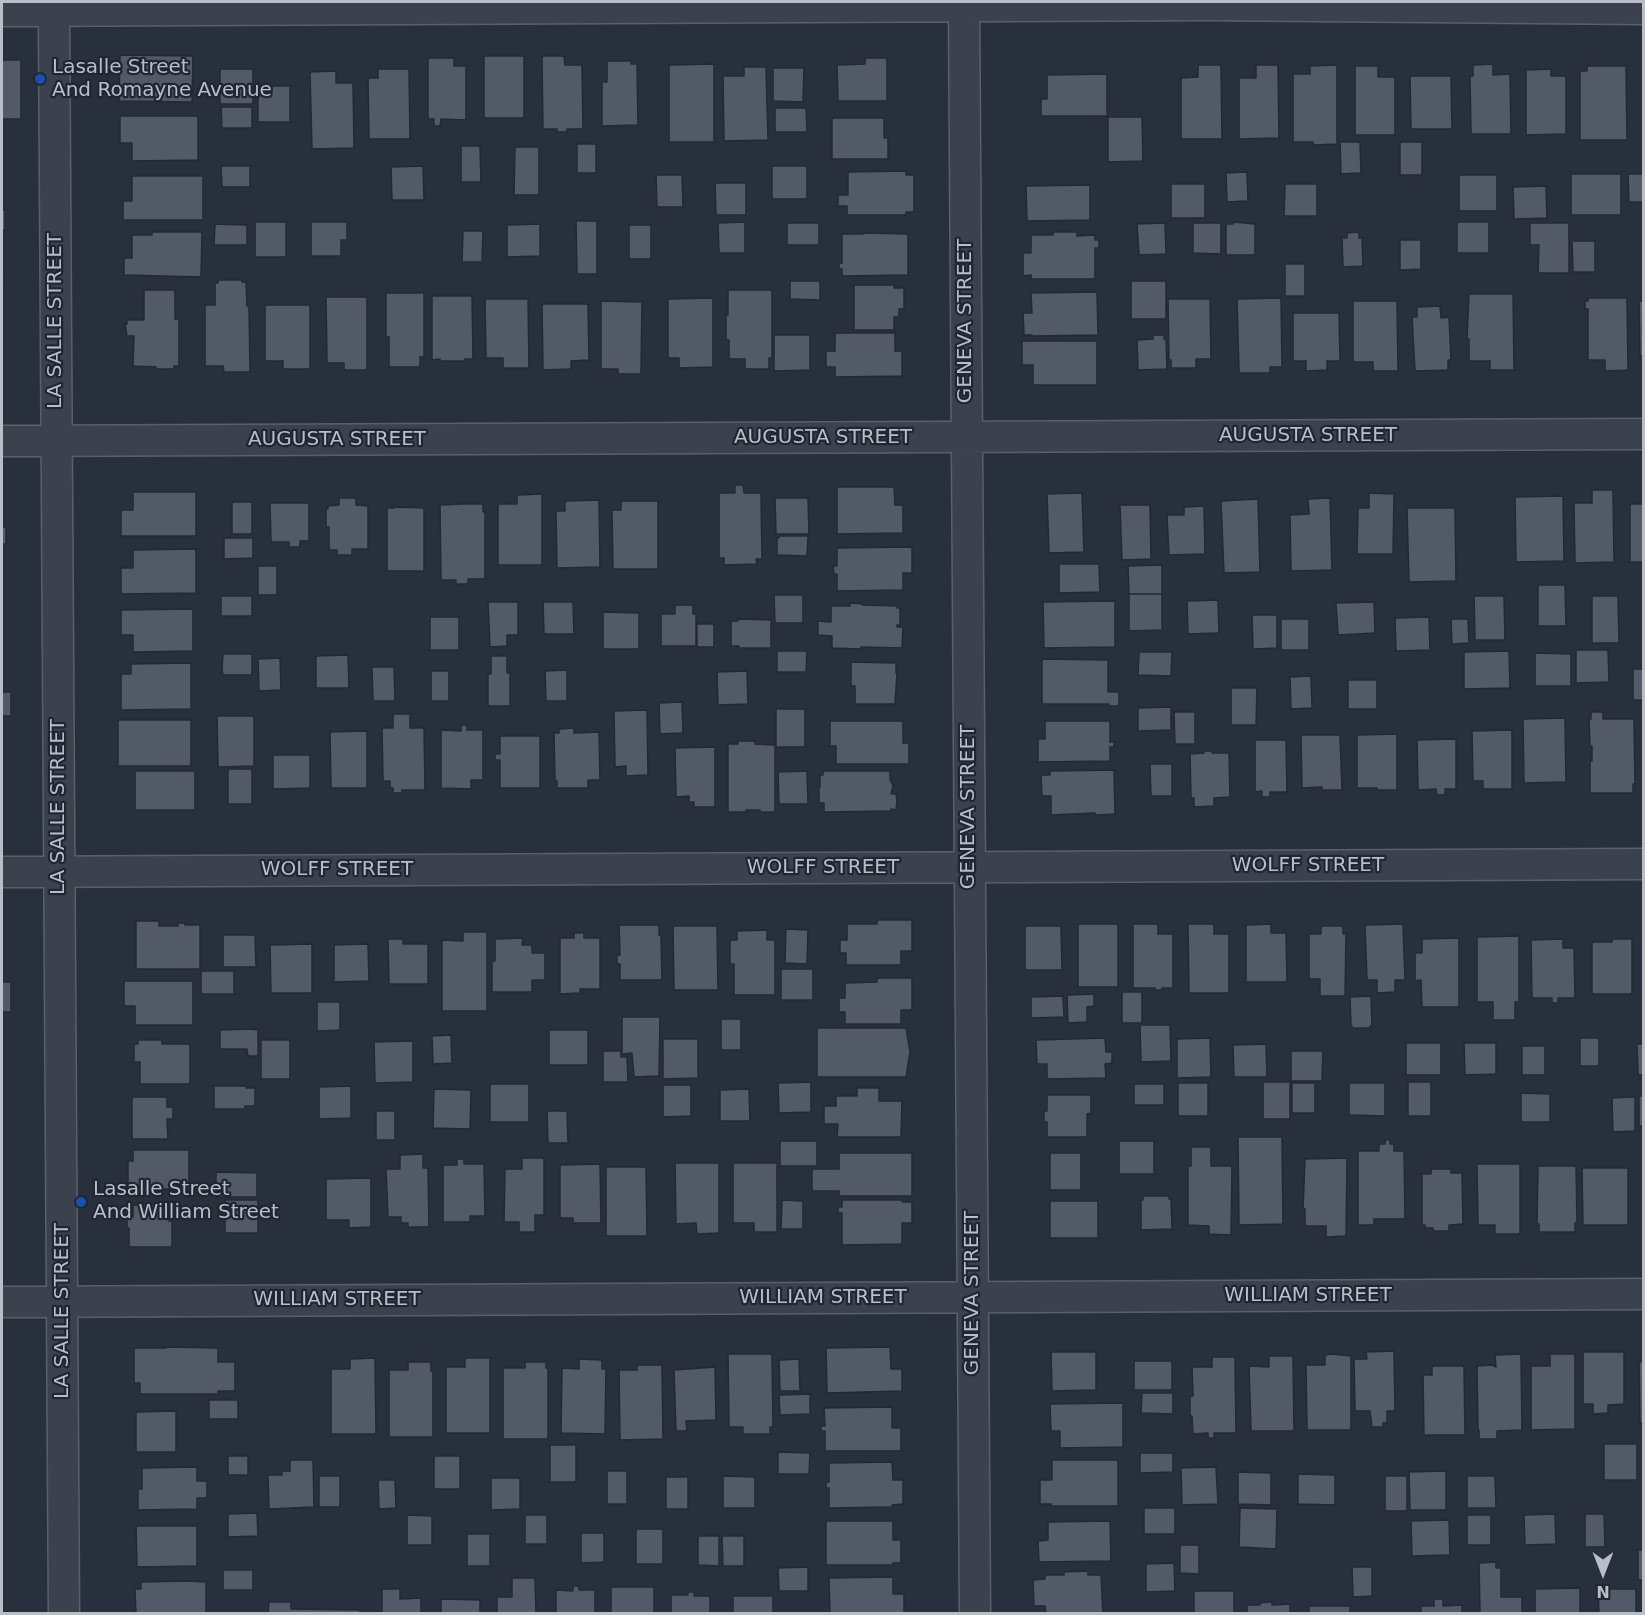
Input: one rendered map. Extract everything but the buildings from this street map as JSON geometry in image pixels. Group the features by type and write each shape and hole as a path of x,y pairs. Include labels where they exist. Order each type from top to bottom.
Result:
{"street":[{"path":"2,11 58,6 965,4 1644,9"},
{"name":"GENEVA STREET","path":"965,4 975,1614"},
{"name":"LA SALLE STREET","path":"58,6 54,19 64,1614"},
{"name":"AUGUSTA STREET","path":"2,441 1644,434"},
{"name":"WOLFF STREET","path":"2,872 1644,864"},
{"name":"WILLIAM STREET","path":"2,1302 1644,1294"}],"place":[{"name":"Lasalle Street And Romayne Avenue","path":"40,79"},
{"name":"Lasalle Street And William Street","path":"81,1202"}]}
